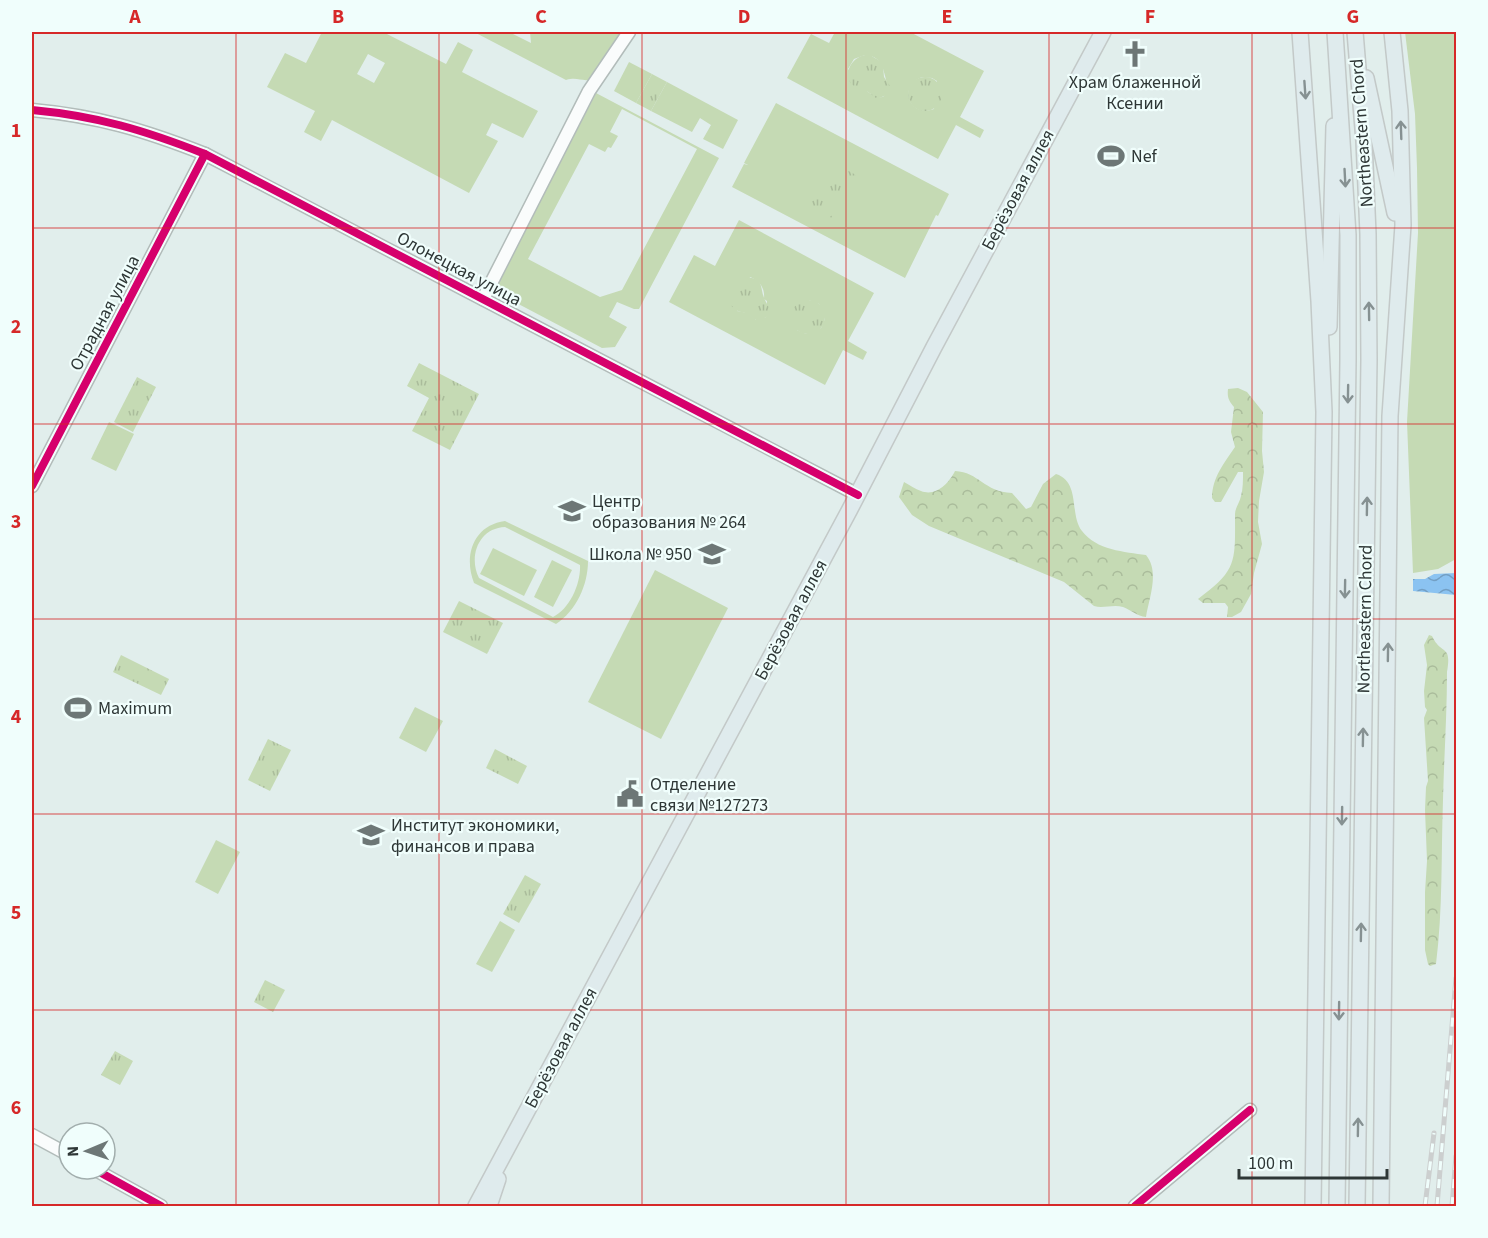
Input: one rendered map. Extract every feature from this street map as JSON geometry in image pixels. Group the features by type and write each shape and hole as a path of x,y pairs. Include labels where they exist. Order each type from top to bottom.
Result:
{"main road":[{"name":"Берёзовая аллея","path":"476,1206 858,495 934,347 1103,32"},
{"path":"1300,32 1319,301 1324,412"},
{"name":"Northeastern Chord","path":"1335,32 1348,235 1337,1206"},
{"path":"1355,32 1394,203 1401,273"},
{"name":"Northeastern Chord","path":"1355,32 1364,141 1368,234 1369,360 1357,1206"},
{"path":"1381,1206 1390,416 1401,273 1403,177 1400,111 1392,32"},
{"path":"1313,1206 1324,412 1330,306 1337,57"},
{"path":"489,1206 509,1145"}],"street":[{"path":"483,299 589,91 628,32"},
{"name":"Олонецкая улица","path":"32,111 108,121 149,132 205,154 858,495"},
{"name":"Отрадная улица","path":"32,486 205,154"},
{"path":"1135,1206 1250,1110"},
{"path":"32,1135 57,1149"},
{"path":"116,1181 162,1206"}],"green space":[{"path":"322,32 383,32 446,64 458,42 473,50 462,72 538,111 523,138 492,123 486,135 498,141 469,193 332,120 321,141 304,132 315,111 267,87 285,53 306,63","holes":["368,54 385,63 374,83 357,74"]},
{"path":"474,32 509,32 531,43 530,32 621,32 589,80 566,80"},
{"path":"835,32 910,32 984,71 960,117 984,130 980,138 956,125 938,159 787,78 811,34 829,43","holes":["865,55 872,56 880,62 889,89 883,97 868,92 848,69 854,59","922,77 937,81 934,109 926,111 913,105 908,94 914,82"]},
{"path":"1405,32 1456,32 1456,559 1438,569 1413,573 1407,422 1418,233 1415,114"},
{"path":"870,55 880,61 883,66 884,77 890,86 884,96 876,98 851,83 849,68 855,60"},
{"path":"629,62 652,74 636,103 614,91"},
{"path":"652,74 667,82 651,111 636,103"},
{"path":"925,77 937,82 942,94 937,106 925,111 913,106 908,94 913,82"},
{"path":"667,82 738,120 723,149 703,139 711,125 700,118 692,132 651,111"},
{"path":"596,93 719,158 639,309 617,302 609,317 627,327 615,347 602,348 494,291","holes":["622,109 697,149 622,290 600,297 528,259 589,144 605,152 608,147 611,148 618,136 610,132"]},
{"path":"776,103 949,194 905,278 732,187 744,164 748,165 744,163"},
{"path":"832,162 856,175 852,191 846,189 831,218 809,206"},
{"path":"739,220 874,293 848,341 867,352 863,360 843,350 825,385 669,302 694,255 715,266","holes":["750,277 761,285 764,299 767,301 766,317 756,320 748,313 737,311","809,300 819,304 825,319 821,328 806,334 797,330"]},
{"path":"744,277 756,279 760,284 769,308 764,319 756,320 731,305 728,296 731,286"},
{"path":"808,300 820,305 825,317 820,329 808,334 796,329 791,317 796,305"},
{"path":"419,363 479,394 450,450 412,431 429,398 407,386"},
{"path":"137,377 156,387 133,432 114,422"},
{"path":"1238,388 1247,392 1263,412 1264,472 1258,522 1262,544 1251,594 1241,612 1227,617 1228,607 1225,603 1203,603 1198,599 1221,580 1234,554 1235,512 1242,493 1243,472 1238,472 1221,502 1215,502 1212,498 1216,477 1235,447 1231,432 1234,407 1229,399 1228,389"},
{"path":"109,422 134,434 116,471 91,459"},
{"path":"955,471 970,475 1002,492 1012,493 1026,509 1031,507 1043,484 1056,474 1064,478 1072,491 1078,524 1088,537 1111,549 1146,555 1153,577 1146,617 1123,607 1094,606 1064,582 929,526 912,515 899,497 904,482 921,491 932,492 946,484"},
{"path":"505,521 588,561 586,579 580,597 563,619 556,624 474,583 470,562 474,543 486,528","holes":["505,527 580,565 579,580 573,595 565,608 553,617 479,578 475,561 482,538 488,532"]},
{"path":"493,548 537,570 524,596 480,574"},
{"path":"552,560 572,570 553,607 534,597"},
{"path":"655,570 728,608 661,739 588,702"},
{"path":"459,601 503,623 487,654 443,632"},
{"path":"1429,635 1447,653 1448,657 1440,923 1436,964 1430,966 1425,950 1427,861 1425,810 1428,781 1424,718 1427,710 1424,691 1427,665 1424,645"},
{"path":"121,655 169,679 161,695 113,672"},
{"path":"415,707 443,721 426,752 399,738"},
{"path":"268,739 291,750 270,791 248,780"},
{"path":"495,749 527,766 518,784 486,768"},
{"path":"216,840 240,852 218,894 195,882"},
{"path":"525,875 541,884 519,923 503,914"},
{"path":"500,921 515,930 492,972 476,964"},
{"path":"265,980 285,990 273,1012 254,1002"},
{"path":"115,1051 133,1061 120,1085 101,1075"}],"water":[{"path":"1456,573 1456,595 1413,591 1413,579 1425,579 1434,574"}],"railway":[{"path":"1437,1206 1456,978"},
{"path":"1425,1206 1434,1133"},
{"path":"1452,1206 1456,1156"}],"cycle path":[{"path":"32,110 78,116 120,125 205,154 858,495"},
{"path":"32,486 205,154"},
{"path":"1135,1206 1250,1110"},
{"path":"116,1181 161,1206"}],"place":[{"name":"Храм блаженной Ксении","path":"1135,54"},
{"name":"Nef","path":"1111,156"},
{"name":"Центр образования № 264","path":"572,511"},
{"name":"Школа № 950","path":"712,554"},
{"name":"Maximum","path":"78,708"},
{"name":"Отделение связи №127273","path":"630,794"},
{"name":"Институт экономики, финансов и права","path":"371,835"}]}
